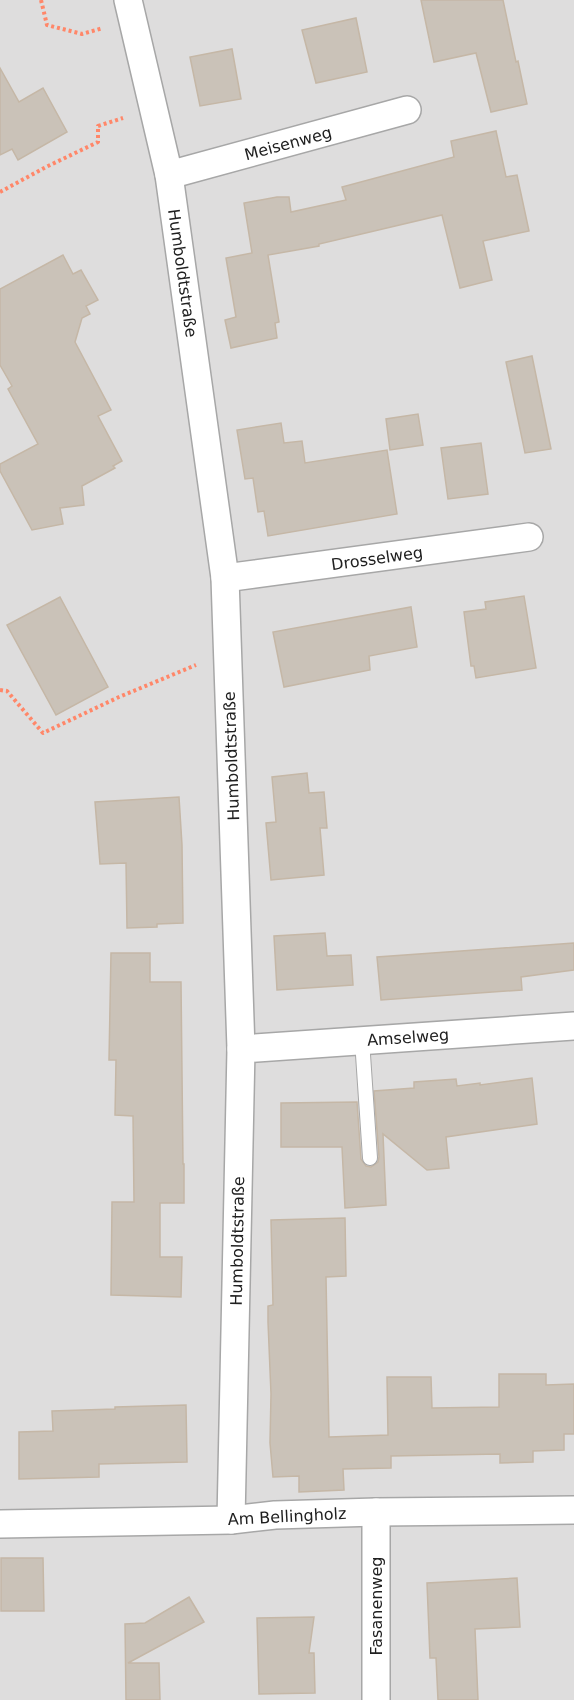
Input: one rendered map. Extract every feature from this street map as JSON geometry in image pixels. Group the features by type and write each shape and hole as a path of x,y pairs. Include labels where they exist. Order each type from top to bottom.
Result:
{"street":[{"name":"Humboldtstraße","path":"130,9 170,176 225,578 241,1048 231,1520"},
{"name":"Meisenweg","path":"170,176 407,110"},
{"name":"Drosselweg","path":"225,578 529,537"},
{"name":"Amselweg","path":"241,1048 574,1026"},
{"name":"Am Bellingholz","path":"0,1524 231,1520 275,1515 376,1512 574,1510"},
{"name":"Fasanenweg","path":"376,1512 376,1700"}],"lane":[{"path":"362,1040 370,1158"}],"path":[{"path":"41,0 47,25 82,34 130,9"},
{"path":"0,192 98,142 98,126 154,109"},
{"path":"0,690 7,690 43,733 119,697 228,652"}],"shaded area":[{"path":"0,0 574,0 574,1700 0,1700"}],"building":[{"path":"421,0 503,0 527,104 491,112 476,53 434,62"},
{"path":"356,18 367,72 316,83 302,30"},
{"path":"232,49 241,99 200,106 190,57"},
{"path":"0,68 19,102 43,88 67,132 18,160 12,149 0,155"},
{"path":"496,131 506,177 517,175 529,231 483,241 492,280 460,288 442,215 319,244 319,246 268,255 279,322 275,323 277,338 231,348 225,320 236,317 226,258 252,253 244,203 289,197 291,212 346,200 342,187 454,157 451,141"},
{"path":"63,255 73,274 81,270 98,300 86,306 90,314 82,318 75,342 111,410 98,416 122,461 113,466 115,468 82,486 84,505 60,508 63,524 32,530 0,471 0,464 38,444 8,389 12,386 0,365 0,289"},
{"path":"532,356 551,449 525,453 506,362"},
{"path":"418,414 423,445 390,450 386,419"},
{"path":"281,423 284,443 302,441 305,463 387,450 397,514 268,536 264,511 258,512 253,478 245,479 237,430"},
{"path":"481,443 488,494 448,499 441,448"},
{"path":"524,596 536,668 476,678 474,666 471,666 464,612 486,609 485,602"},
{"path":"60,597 108,687 56,715 7,625"},
{"path":"411,607 417,647 369,656 370,670 284,687 273,632"},
{"path":"307,773 309,793 324,792 327,828 320,828 324,875 271,880 266,823 276,822 272,777"},
{"path":"179,797 183,923 127,928 126,863 100,864 95,802"},
{"path":"325,933 327,956 351,955 353,985 277,990 274,936"},
{"path":"574,943 574,970 521,977 522,990 381,1000 377,957"},
{"path":"111,953 150,953 150,982 181,982 184,1203 160,1203 160,1257 182,1257 181,1297 111,1295 112,1202 134,1202 133,1116 115,1115 116,1060 109,1060"},
{"path":"532,1078 537,1124 446,1137 449,1168 427,1170 383,1134 386,1205 345,1208 342,1147 281,1147 281,1103 357,1102 361,1159 366,1166 371,1167 378,1162 379,1157 374,1091 414,1088 414,1082 456,1079 457,1086"},
{"path":"345,1218 346,1276 326,1277 329,1437 388,1435 387,1377 431,1377 432,1408 499,1407 499,1374 546,1374 546,1385 574,1384 574,1434 564,1434 564,1450 533,1451 533,1462 500,1463 500,1454 391,1456 391,1468 343,1469 344,1490 299,1492 299,1476 273,1477 270,1443 271,1394 268,1322 268,1306 273,1305 271,1220"},
{"path":"186,1405 187,1462 99,1464 99,1477 19,1479 19,1432 53,1431 52,1411"},
{"path":"1,1558 43,1558 44,1611 1,1611"},
{"path":"517,1578 520,1627 475,1629 478,1700 438,1700 436,1658 430,1658 427,1583"},
{"path":"189,1597 204,1622 128,1663 159,1663 160,1700 126,1700 125,1624 145,1623"},
{"path":"314,1617 309,1653 314,1653 315,1693 259,1694 257,1618"}]}
